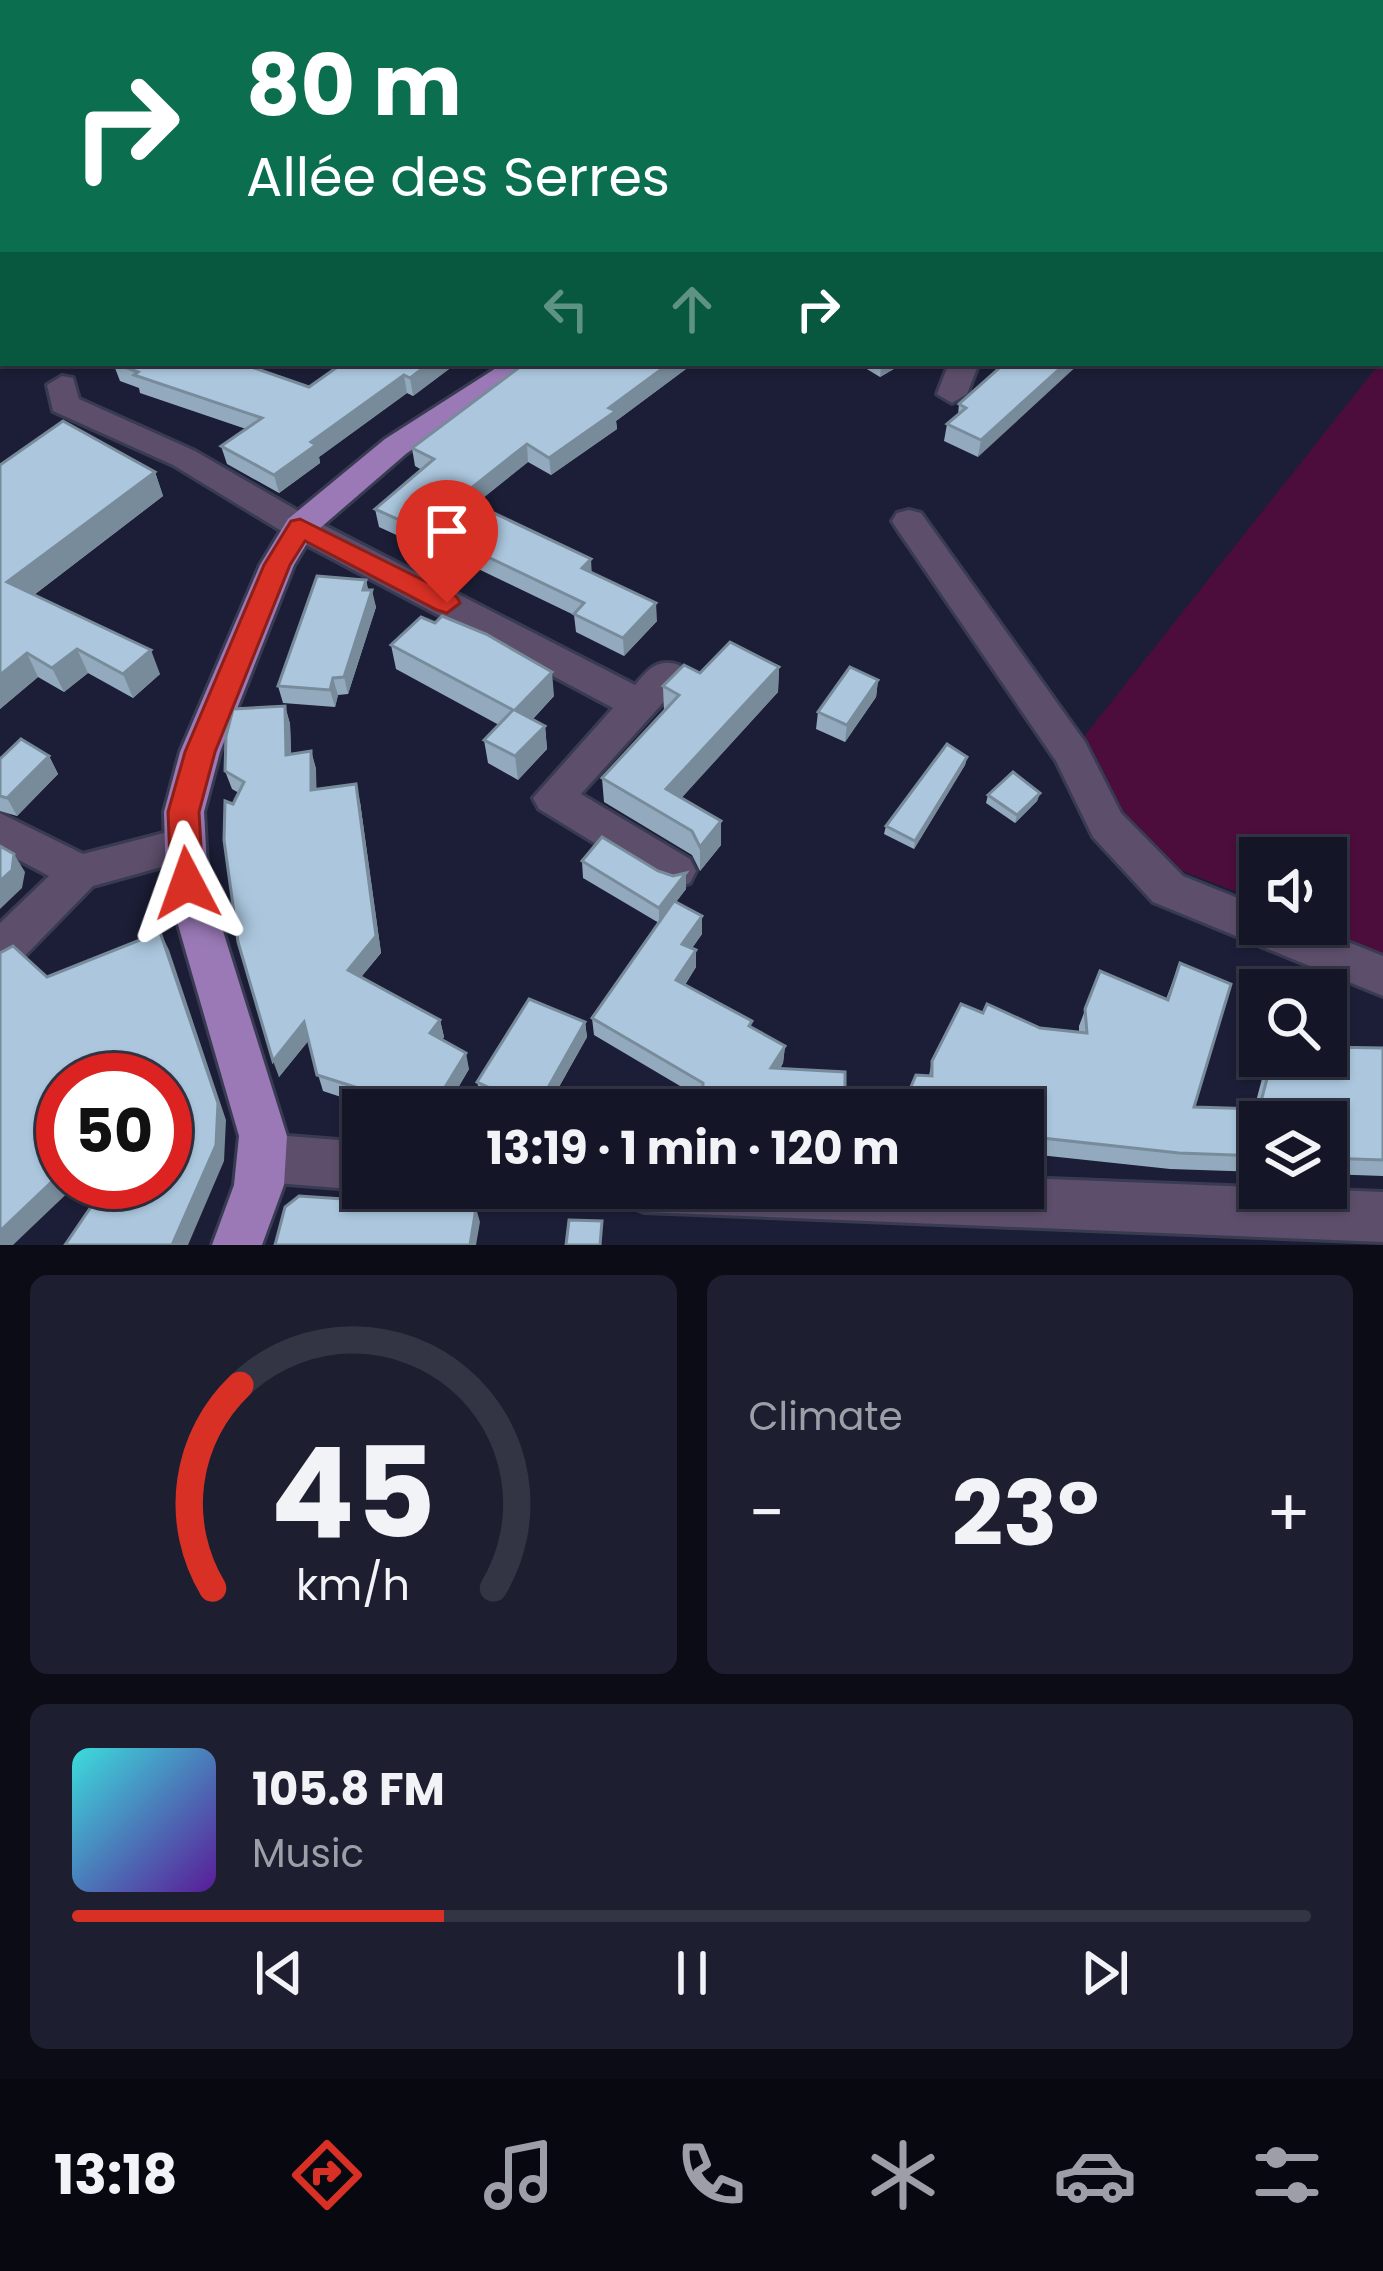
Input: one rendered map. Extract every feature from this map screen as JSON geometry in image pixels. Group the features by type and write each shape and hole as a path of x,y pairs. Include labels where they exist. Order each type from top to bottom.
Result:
{"main road":[{"path":"237,1245 259,1185 263,1158 258,1116 198,927 182,845 184,812 200,752 277,565 300,527 396,446 520,366"}],"street":[{"path":"952,394 963,366"},
{"path":"62,385 64,404 184,458 300,527 652,690 553,798 674,871"},
{"path":"910,521 1071,753 1107,825 1168,889 1383,976"},
{"path":"0,830 80,872"},
{"path":"0,952 80,872 182,845"},
{"path":"263,1158 342,1164"},
{"path":"1044,1204 1383,1217"}],"shaded area":[{"path":"1377,366 1383,366 1383,956 1347,940 1347,837 1239,837 1239,893 1164,864 1099,799 1071,753"}],"building":[{"path":"122,366 249,366 309,387 339,366 426,366 410,378 404,375 274,475 221,446 262,418 134,375 138,372"},
{"path":"521,366 666,366 609,408 616,411 549,458 527,444 460,497 591,559 582,568 656,603 623,638 574,614 584,603 417,523 413,526 375,509 434,459 412,448"},
{"path":"1002,366 1063,366 981,440 947,424 966,408 959,404"},
{"path":"63,421 155,472 7,582 151,650 123,674 77,649 52,668 27,653 0,675 0,465"},
{"path":"317,576 366,580 363,590 372,590 344,677 333,678 330,690 278,686"},
{"path":"442,616 486,634 552,672 515,710 545,726 515,756 484,740 513,710 391,645 421,617 435,623"},
{"path":"730,642 779,667 666,789 721,821 700,847 692,831 602,778 679,695 663,686 684,665 700,673"},
{"path":"850,667 878,680 847,725 818,712"},
{"path":"285,706 286,755 311,751 311,790 356,784 376,936 348,970 440,1020 430,1033 466,1053 444,1089 361,1089 317,1075 304,1022 273,1061 238,942 224,840 225,801 233,804 244,782 225,771 233,709"},
{"path":"21,739 49,756 7,798 0,796 0,759"},
{"path":"947,744 967,757 915,841 886,826"},
{"path":"1013,772 1040,793 1017,815 988,795"},
{"path":"602,837 658,871 673,876 686,873 659,908 582,861"},
{"path":"0,846 14,854 12,870 0,881"},
{"path":"674,901 702,916 682,944 696,950 676,980 752,1021 749,1026 785,1046 771,1068 845,1072 845,1089 703,1089 703,1083 592,1018"},
{"path":"160,932 218,1103 216,1145 192,1200 192,1053 36,1053 36,1197 0,1231 0,953 13,946 47,977"},
{"path":"1180,963 1231,984 1194,1107 1239,1108 1239,1155 1044,1138 1044,1089 910,1089 916,1075 932,1076 932,1061 961,1004 983,1013 987,1004 1040,1028 1087,1033 1085,1009 1100,971 1168,1000"},
{"path":"529,999 585,1022 547,1089 492,1089 477,1082"},
{"path":"1347,1047 1383,1048 1383,1160 1347,1159 1347,1101 1261,1101 1267,1077 1347,1077"},
{"path":"299,1196 342,1199 342,1209 476,1209 470,1245 275,1245 285,1207"},
{"path":"90,1209 188,1209 172,1245 65,1245"},
{"path":"569,1220 602,1221 600,1245 566,1245"}],"route":[{"path":"187,883 184,812 200,752 277,565 300,527 447,603"}]}
